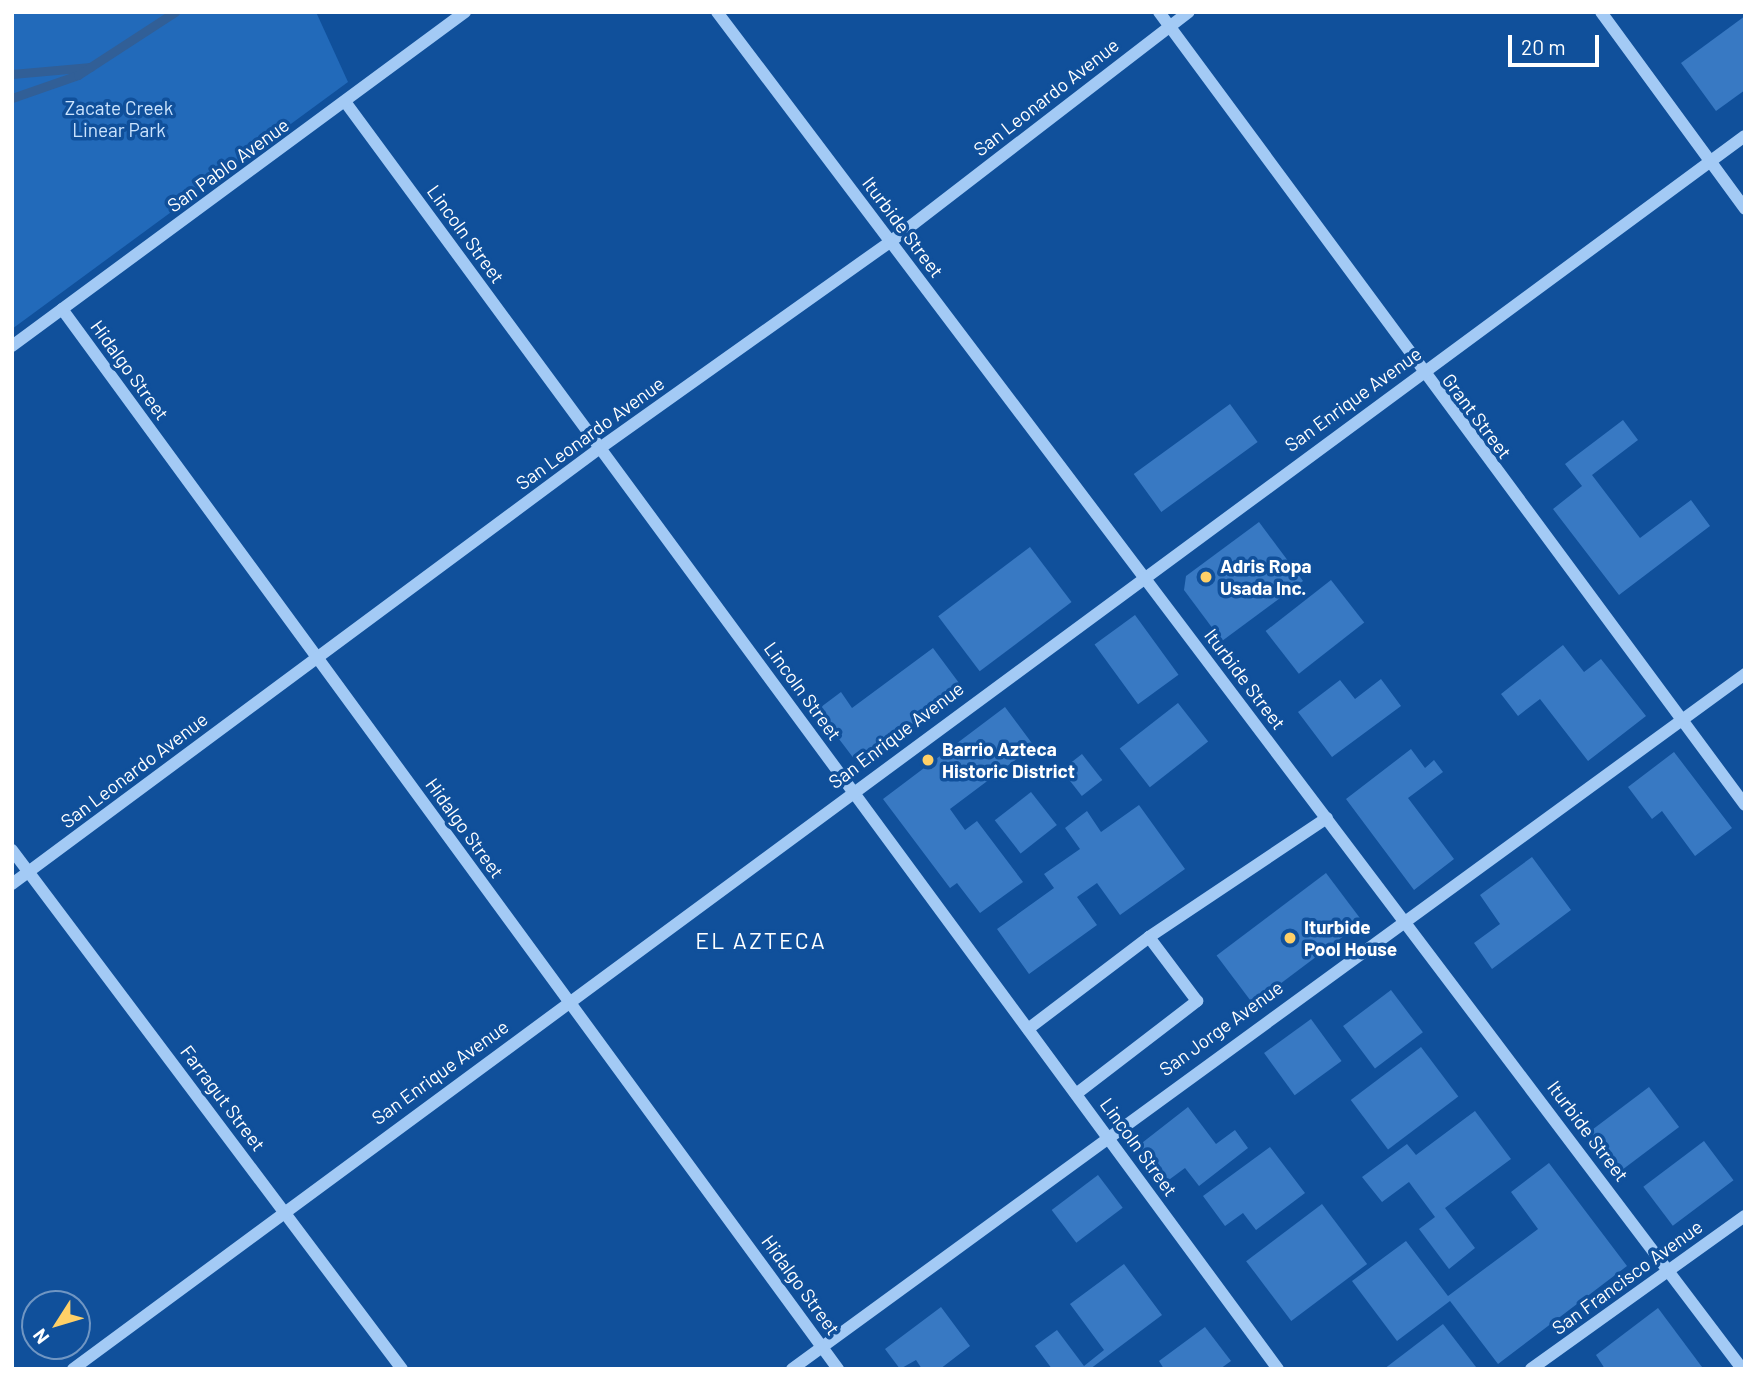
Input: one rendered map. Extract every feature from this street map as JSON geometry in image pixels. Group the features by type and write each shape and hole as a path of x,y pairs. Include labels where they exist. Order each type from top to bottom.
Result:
{"street":[{"name":"San Pablo Avenue","path":"12,346 346,103 465,12"},
{"name":"Iturbide Street","path":"718,12 1670,1270 1742,1369"},
{"name":"Grant Street","path":"1159,12 1421,374 1683,719 1745,805"},
{"name":"San Leonardo Avenue","path":"12,884 600,448 890,242 1189,12"},
{"path":"1601,12 1745,209"},
{"name":"Lincoln Street","path":"346,103 1278,1369"},
{"name":"San Enrique Avenue","path":"73,1369 1142,575 1745,136"},
{"name":"Hidalgo Street","path":"62,309 838,1369"},
{"name":"San Jorge Avenue","path":"792,1369 1403,918 1745,674"},
{"path":"1028,1028 1149,937 1326,818"},
{"name":"Farragut Street","path":"12,850 402,1369"},
{"path":"1076,1094 1197,1001 1149,937"},
{"name":"San Francisco Avenue","path":"1531,1369 1745,1216"}],"green space":[{"name":"Zacate Creek Linear Park","path":"12,12 316,12 348,82 12,329"}],"building":[{"path":"1745,16 1745,90 1716,111 1681,63"},
{"path":"1230,404 1258,442 1161,512 1134,474"},
{"path":"1623,420 1638,440 1592,475 1640,538 1691,500 1710,526 1619,595 1553,509 1582,486 1565,464"},
{"path":"1259,522 1303,581 1222,641 1184,590 1186,576"},
{"path":"1030,547 1072,602 980,671 938,616"},
{"path":"1331,580 1364,623 1299,674 1266,631"},
{"path":"1135,615 1178,675 1138,704 1095,644"},
{"path":"1563,645 1584,672 1601,659 1646,716 1588,761 1540,699 1518,716 1501,694"},
{"path":"933,648 962,687 858,764 817,710 841,692 852,708"},
{"path":"1381,679 1401,706 1332,757 1298,712 1340,680 1355,699"},
{"path":"1178,703 1208,742 1150,787 1120,749"},
{"path":"1005,707 1034,746 950,809 965,830 977,821 1023,882 980,913 957,883 950,888 883,799"},
{"path":"1411,749 1425,768 1434,760 1443,772 1408,798 1454,859 1414,890 1346,799"},
{"path":"1674,752 1732,828 1695,856 1662,811 1652,819 1628,787"},
{"path":"1082,754 1102,780 1082,796 1062,770"},
{"path":"1031,792 1057,825 1021,853 995,820"},
{"path":"1139,805 1185,869 1120,915 1097,883 1077,897 1097,925 1029,974 997,929 1054,888 1044,874 1080,849 1065,828 1087,811 1101,832"},
{"path":"1532,857 1571,910 1492,969 1474,943 1500,924 1480,895"},
{"name":"Iturbide Pool House","path":"1326,873 1363,922 1253,1004 1217,955"},
{"path":"1391,990 1423,1032 1375,1068 1343,1026"},
{"path":"1311,1019 1342,1061 1295,1095 1264,1053"},
{"path":"1421,1047 1458,1097 1388,1149 1351,1100"},
{"path":"1649,1087 1679,1127 1620,1171 1590,1132"},
{"path":"1188,1107 1216,1144 1235,1130 1248,1148 1199,1186 1185,1168 1166,1182 1138,1146"},
{"path":"1475,1111 1511,1159 1445,1208 1475,1248 1449,1269 1419,1229 1435,1217 1409,1182 1382,1202 1362,1177 1407,1144 1416,1155"},
{"path":"1704,1141 1733,1180 1673,1226 1643,1187"},
{"path":"1270,1147 1305,1193 1256,1230 1243,1213 1225,1226 1203,1196"},
{"path":"1549,1163 1627,1266 1498,1364 1450,1301 1397,1341 1352,1281 1406,1241 1448,1296 1538,1229 1511,1192"},
{"path":"1098,1175 1123,1208 1076,1243 1052,1210"},
{"path":"1322,1204 1367,1264 1291,1321 1246,1261"},
{"path":"1124,1264 1162,1315 1090,1369 1052,1369 1035,1346 1057,1330 1084,1366 1104,1350 1070,1304"},
{"path":"941,1307 970,1346 940,1369 922,1369 916,1360 900,1369 885,1349"},
{"path":"1658,1308 1702,1367 1605,1369 1596,1355"},
{"path":"1443,1324 1476,1367 1384,1369"},
{"path":"1205,1327 1231,1361 1220,1369 1164,1369 1159,1361"}],"waterway":[{"path":"12,98 78,75 175,12"},
{"path":"12,74 91,67"}],"place":[{"name":"Adris Ropa Usada Inc.","path":"1206,577"},
{"name":"Barrio Azteca Historic District","path":"928,760"},
{"name":"Iturbide Pool House","path":"1290,938"}],"district":[{"name":"EL AZTECA","path":"761,940"}]}
